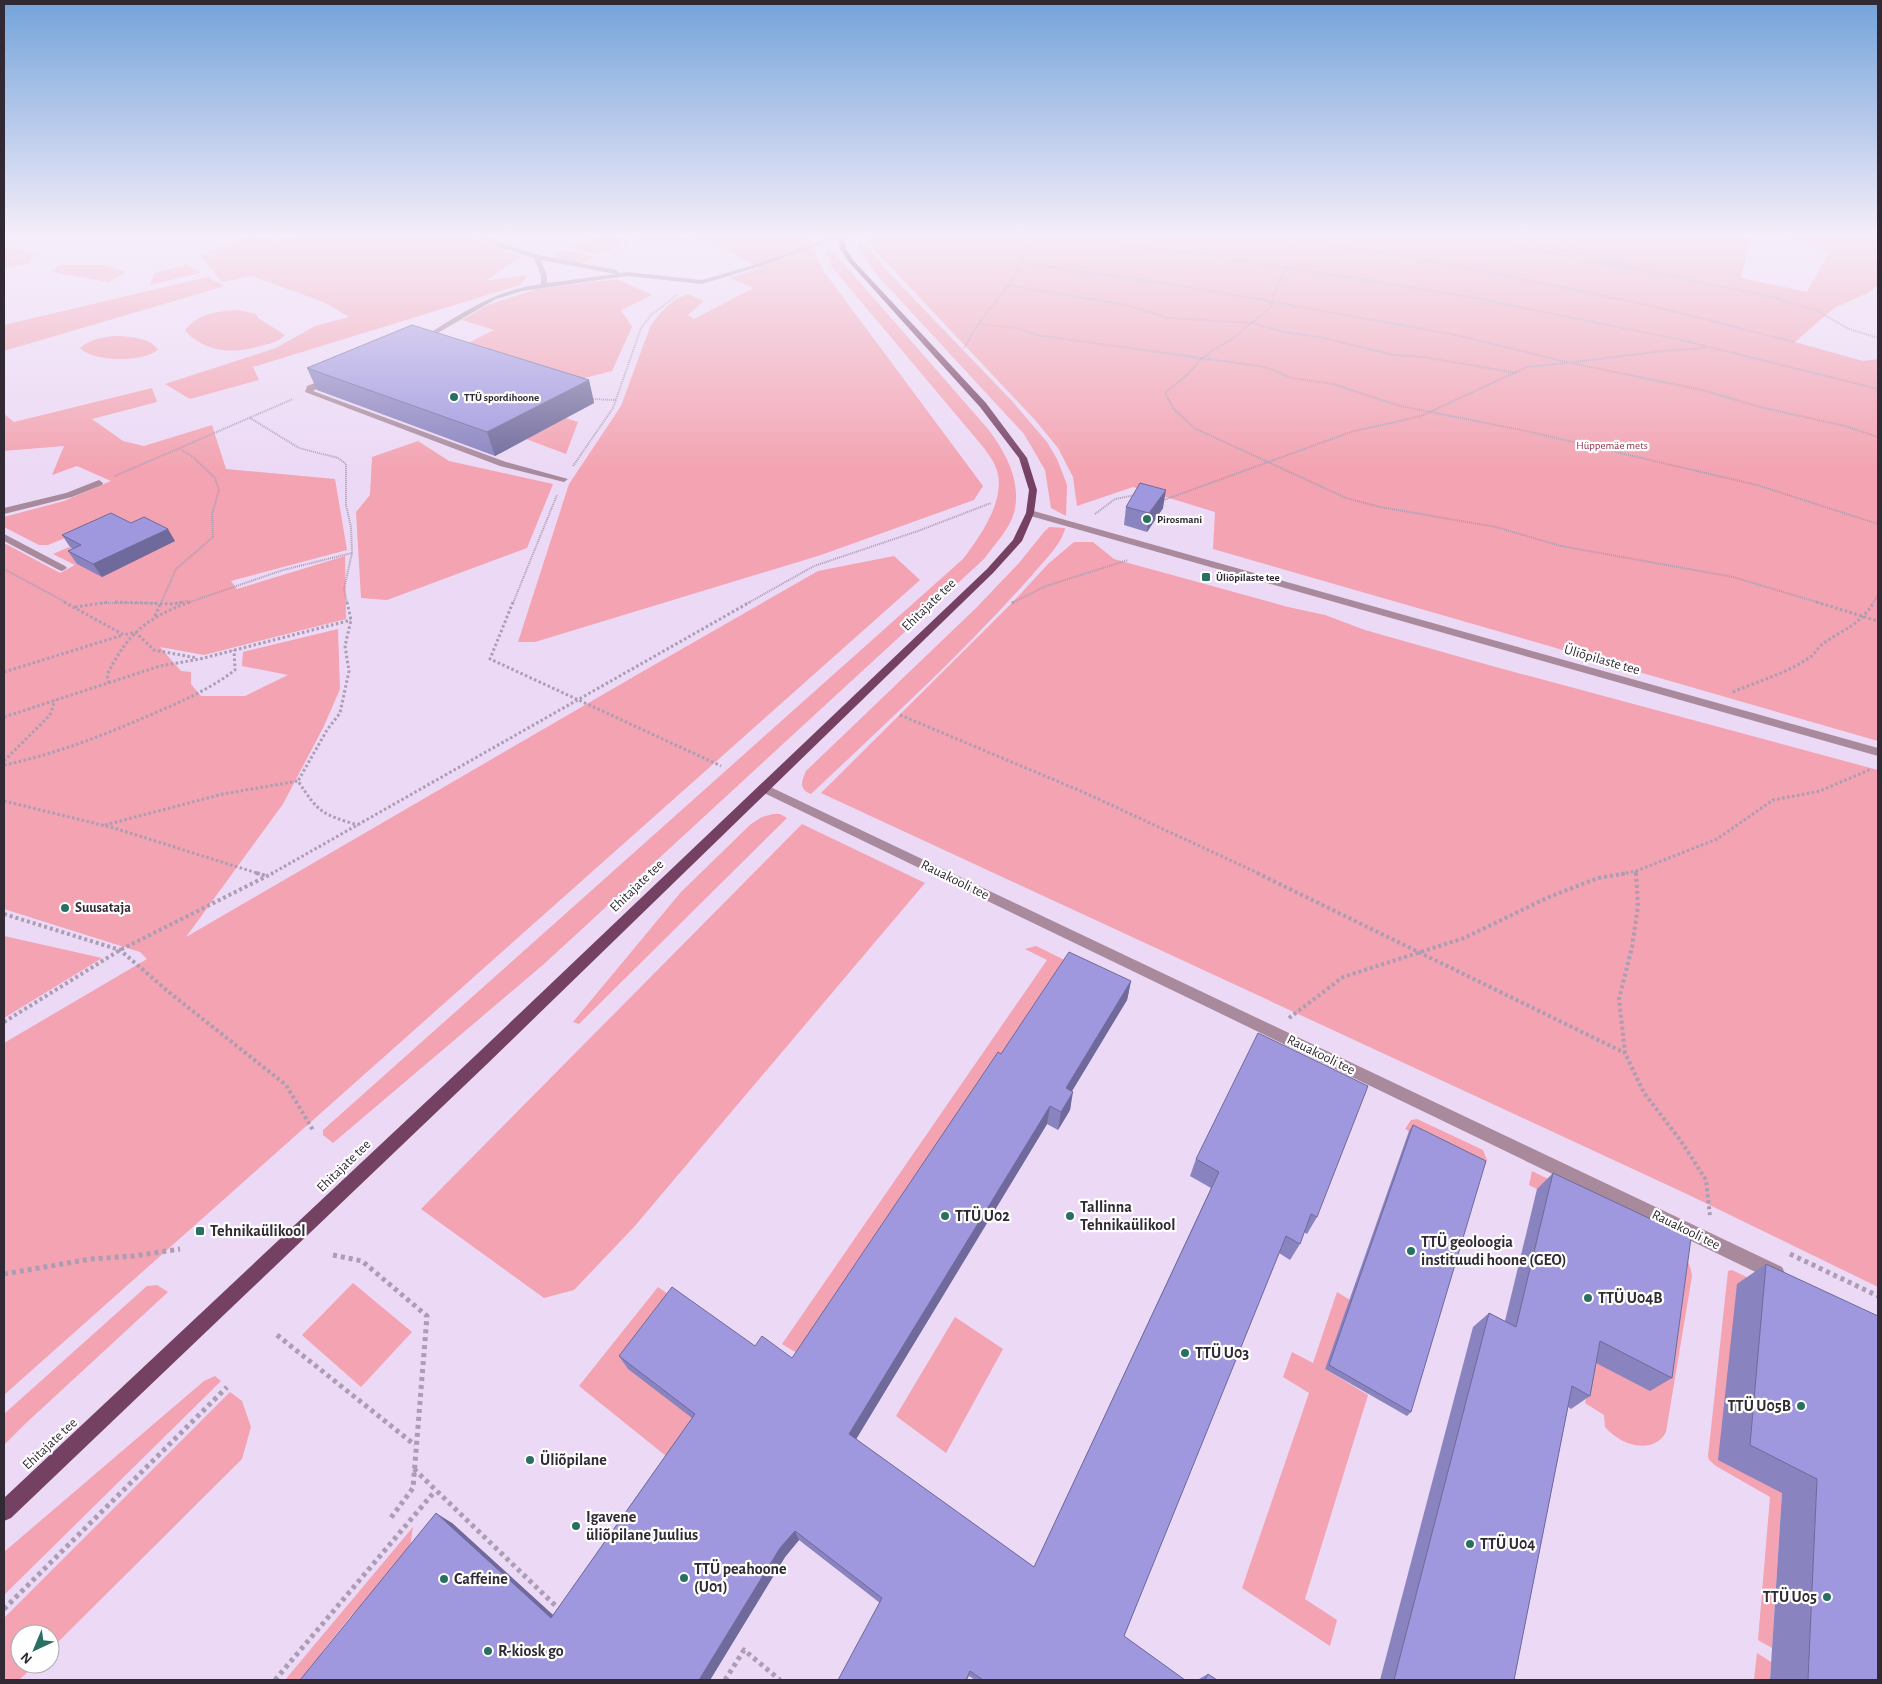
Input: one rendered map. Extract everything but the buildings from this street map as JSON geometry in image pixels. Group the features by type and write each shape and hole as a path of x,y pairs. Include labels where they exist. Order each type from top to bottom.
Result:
{"main road":[{"name":"Ehitajate tee","path":"4,1511 481,1060 990,571 1017,541 1030,514 1033,490 1023,458 982,405 900,315"}],"street":[{"path":"417,343 465,315"},
{"path":"337,377 310,388 309,392 503,464 564,479"},
{"path":"4,511 27,507 69,495 98,483"},
{"name":"Üliõpilaste tee","path":"1030,514 1083,527 1878,752"},
{"path":"4,537 62,568"},
{"name":"Rauakooli tee","path":"764,788 1790,1280"}],"path":[{"path":"652,315 641,328 613,408 564,479 490,659 721,766"},
{"path":"964,348 969,337 986,315"},
{"path":"1156,315 1169,318 1252,323 1284,332 1319,337 1394,355 1424,357 1518,373"},
{"path":"1262,315 1231,340 1214,349 1200,360 1187,375 1165,393 1167,402 1194,428 1346,498 1380,507 1496,527 1561,546 1732,577 1878,621"},
{"path":"1345,315 1456,335 1570,363 1702,390 1764,408 1845,426 1878,436"},
{"path":"1553,315 1712,348 1878,390"},
{"path":"1686,315 1794,342"},
{"path":"1824,315 1849,329 1878,338"},
{"path":"979,324 1017,328 1036,335 1200,360 1265,367 1292,378 1333,384 1400,406 1526,431 1757,485 1878,524"},
{"path":"1153,499 1162,501 1169,499 1351,432 1406,421 1518,373 1527,367 1663,350 1712,348"},
{"path":"98,483 309,392"},
{"path":"588,398 597,401 616,400"},
{"path":"250,418 299,448 338,458 346,464 346,505 351,527 352,553 344,589 351,620 345,646 349,671 340,713 327,730 298,781"},
{"path":"154,617 176,569 212,537 212,514 219,490 215,478 193,457 180,449"},
{"path":"1083,527 1104,505 1115,499 1134,494 1143,497"},
{"path":"4,1022 120,950 267,876 814,566 918,531 991,503"},
{"path":"109,683 107,675 122,648 135,632 154,617 201,598 296,565 352,553"},
{"path":"1012,603 1046,586 1131,559"},
{"path":"4,569 124,635"},
{"path":"1705,703 1794,667 1812,656 1822,644 1847,630 1865,616 1878,595"},
{"path":"74,608 110,602 174,604 201,598"},
{"path":"4,717 160,666 234,650 351,620"},
{"path":"4,672 135,632"},
{"path":"135,632 154,650 200,658"},
{"path":"4,765 38,757 111,732 206,690 235,670 234,650"},
{"path":"4,761 50,715 55,700"},
{"path":"900,715 1092,796 1286,886 1625,1053"},
{"path":"1270,1031 1343,977 1464,938 1549,897 1581,884 1598,878 1636,871 1717,839 1773,800 1820,791 1878,766"},
{"path":"298,781 315,807 331,817 358,825"},
{"path":"104,825 223,794 298,781"},
{"path":"4,801 104,825 267,876"},
{"path":"1636,871 1638,906 1632,947 1618,999 1625,1053 1644,1093 1682,1141 1706,1180 1711,1242"},
{"path":"4,914 120,950 286,1085 313,1130"},
{"path":"4,1274 91,1259 134,1256 180,1249"},
{"path":"333,1254 362,1261 428,1316 412,1488 390,1518"},
{"path":"277,1335 415,1444"},
{"path":"4,1609 227,1387"},
{"path":"413,1469 568,1619"},
{"path":"275,1680 435,1491"},
{"path":"725,1680 744,1650 780,1680"}],"green space":[{"path":"48,315 128,315 4,351 4,325"},
{"path":"208,315 256,315 258,318 285,335 270,343 242,350 232,351 212,348 194,339 185,331"},
{"path":"345,315 424,315 253,367 259,380 190,399 165,384 276,348 315,326 349,317"},
{"path":"471,315 624,315 632,327 612,371 569,382 489,355 470,342 494,330 462,320"},
{"path":"660,315 688,315 694,319 702,315 856,315 983,486 974,500 821,555 535,642 518,642 569,484 621,406 650,327"},
{"path":"872,315 888,315 988,429 1001,448 1011,468 1016,490 1016,501 1012,519 1001,537 984,559 544,964 333,1143 323,1135 323,1130 963,559 984,528 995,504 998,491 999,479 996,468 984,448"},
{"path":"914,315 929,315 1012,401 1047,442 1057,459 1067,485 1066,516 1051,508 1045,470 1024,434"},
{"name":"Hüppemäe mets","path":"936,315 1826,315 1795,342 1863,361 1878,359 1878,741 1213,549 1215,512 1133,487 1077,506 1073,477 1058,448 1035,420"},
{"path":"112,336 144,340 150,342 158,350 142,357 119,359 96,356 80,348 91,341"},
{"path":"152,388 157,402 92,419 123,441 144,446 212,425 226,469 335,479 347,550 231,581 237,589 345,556 346,619 204,655 160,647 181,671 191,672 191,684 201,696 245,696 288,675 242,666 243,652 338,629 340,689 324,726 283,804 186,937 818,571 894,556 920,580 4,1395 4,1043 147,959 140,952 4,909 4,543 60,573 75,565 53,554 69,547 81,553 109,520 48,545 39,545 4,527 4,517 64,501 111,481 77,466 52,475 64,446 4,451 4,414 14,422"},
{"path":"566,418 578,422 566,454 526,439"},
{"path":"418,441 449,461 553,484 527,548 387,600 361,598 356,512 370,495 372,457"},
{"path":"1049,527 1065,528 1060,540 1047,559 1007,603 924,687 811,794 804,790 802,782 806,771 976,608 1019,563"},
{"path":"1074,542 1093,542 1114,559 1288,607 1325,615 1365,630 1492,666 1878,770 1878,1287 1689,1195 821,793 1012,603 1048,564"},
{"path":"780,814 787,818 579,1024 573,1022 681,892 751,824 762,817"},
{"path":"802,824 925,883 634,1227 574,1290 544,1298 421,1209"},
{"path":"4,936 102,958 4,1018"},
{"path":"1036,946 1126,990 1129,992 1127,1000 805,1358 782,1344 1047,960 1025,949"},
{"path":"1417,1119 1483,1150 1487,1160 1484,1168 1405,1129 1411,1120"},
{"path":"1532,1171 1676,1243 1688,1262 1692,1276 1666,1432 1653,1444 1645,1446 1636,1445 1619,1439 1605,1427 1604,1415 1585,1403 1595,1362 1563,1202 1529,1185"},
{"name":"TTÜ U05B","path":"1732,1270 1878,1340 1782,1493 1772,1648 1758,1640 1770,1497 1716,1466 1709,1460 1708,1456 1728,1271"},
{"path":"353,1283 412,1332 361,1387 302,1335"},
{"path":"157,1285 168,1292 4,1445 4,1414 147,1286"},
{"path":"658,1287 679,1302 703,1426 676,1464 579,1386"},
{"path":"1337,1292 1350,1300 1325,1369 1368,1395 1305,1599 1337,1620 1330,1646 1242,1588 1309,1393 1283,1377 1292,1352 1313,1363"},
{"path":"955,1317 1003,1349 946,1453 896,1416"},
{"path":"215,1376 221,1381 4,1595 4,1552 204,1381"},
{"path":"230,1392 242,1401 251,1427 242,1459 60,1640 60,1624 10,1624 10,1674 25,1674 19,1680 4,1680 4,1618"},
{"path":"413,1527 408,1560 350,1617 322,1652 309,1680 285,1680"},
{"path":"1757,1653 1771,1662 1770,1680 1754,1680"}],"place":[{"name":"TTÜ spordihoone","path":"454,397"},
{"name":"Pirosmani","path":"1147,519"},
{"name":"Üliõpilaste tee","path":"1206,577"},
{"name":"Suusataja","path":"65,908"},
{"name":"TTÜ U02","path":"945,1216"},
{"name":"Tallinna Tehnikaülikool","path":"1070,1216"},
{"name":"Tehnikaülikool","path":"200,1231"},
{"name":"TTÜ geoloogia instituudi hoone (GEO)","path":"1411,1251"},
{"name":"TTÜ U04B","path":"1588,1298"},
{"name":"TTÜ U03","path":"1185,1353"},
{"name":"TTÜ U05B","path":"1801,1406"},
{"name":"Üliõpilane","path":"530,1460"},
{"name":"Igavene üliõpilane Juulius","path":"576,1526"},
{"name":"TTÜ U04","path":"1470,1544"},
{"name":"TTÜ peahoone (U01)","path":"684,1578"},
{"name":"Caffeine","path":"444,1579"},
{"name":"TTÜ U05","path":"1827,1597"},
{"name":"R-kiosk go","path":"488,1651"}]}
